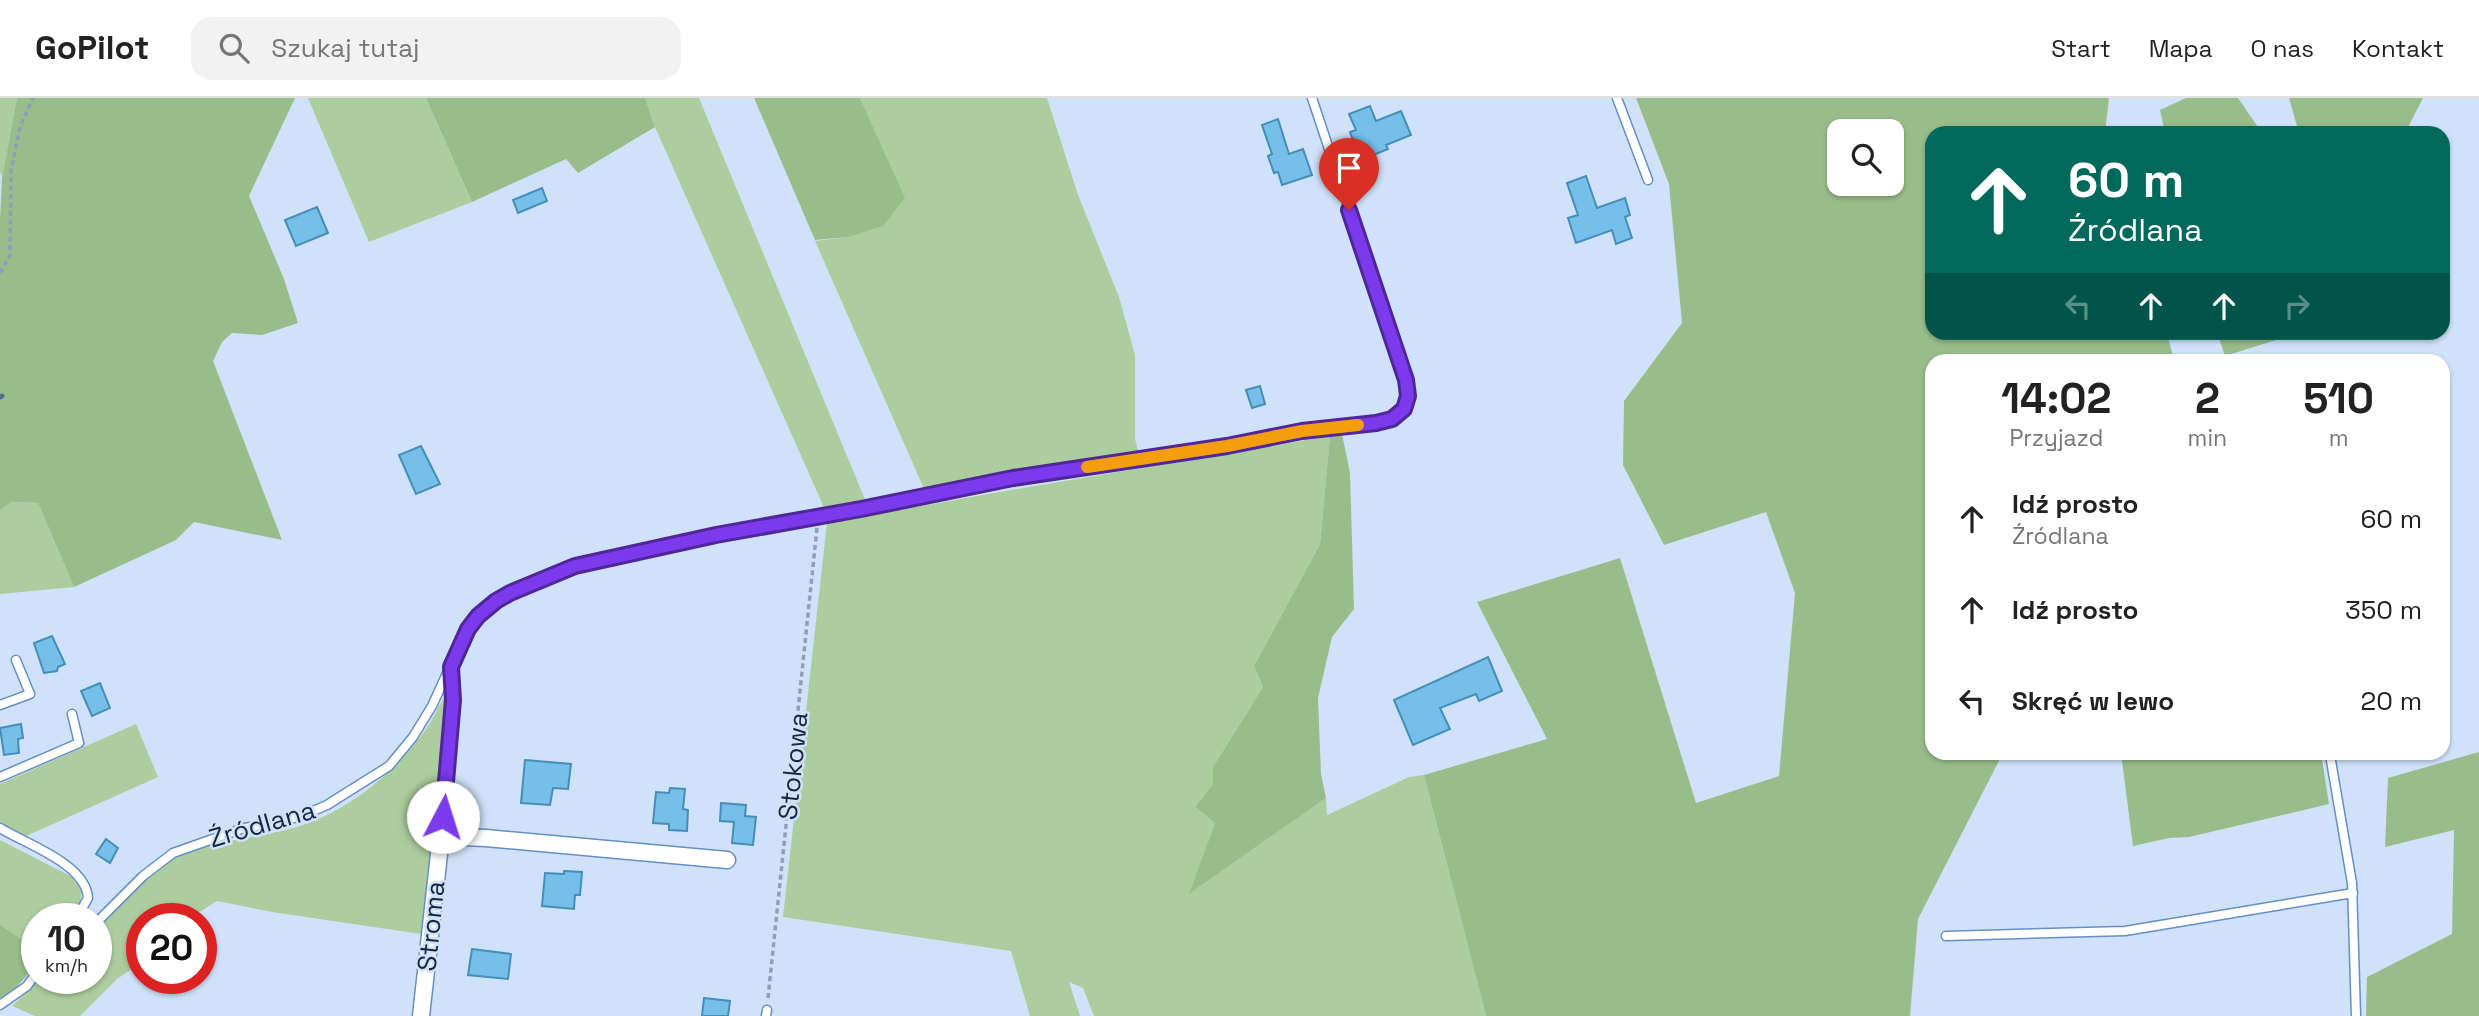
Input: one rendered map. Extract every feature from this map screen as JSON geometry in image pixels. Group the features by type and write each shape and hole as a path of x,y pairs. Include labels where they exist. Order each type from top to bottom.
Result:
{"street":[{"path":"441,836 727,860"},
{"name":"Stroma","path":"421,1016 441,836"}],"lane":[{"name":"Źródlana","path":"112,907 143,876 173,853 244,828 277,823 304,815 327,805 389,766 413,737 432,706 468,629 478,616 496,601 575,566 690,540 1013,478 1392,419 1404,409 1408,396 1406,380 1312,98"},
{"path":"1617,98 1648,180"},
{"path":"0,705 30,694 16,660"},
{"path":"441,836 453,700 451,667"},
{"path":"0,777 79,743 72,714"},
{"path":"2331,760 2353,892 2356,1016"},
{"path":"0,828 68,866 83,880 88,890 85,903"},
{"path":"1946,936 2125,931 2353,892"},
{"path":"0,1005 21,990"}],"path":[{"path":"0,273 10,254 11,171 20,127 33,98"},
{"name":"Stokowa","path":"767,1013 818,517"}],"green space":[{"path":"0,98 17,98 2,177 0,172"},
{"path":"17,98 295,98 249,196 284,279 298,323 262,335 232,333 222,342 213,361 282,540 194,522 176,540 74,587 38,503 12,502 0,510 0,220 2,177"},
{"path":"308,98 426,98 472,202 369,242"},
{"path":"426,98 645,98 655,127 578,173 566,159 472,202"},
{"path":"645,98 699,98 866,502 826,512 655,127"},
{"path":"754,98 860,98 905,198 883,226 848,237 815,240"},
{"path":"860,98 1047,98 1078,195 1119,297 1135,355 1135,439 1138,451 925,491 815,241 848,237 904,198"},
{"path":"1636,98 2109,98 2106,126 1925,126 1925,340 2169,340 2172,354 1925,354 1925,760 1999,760 1918,919 1910,1016 1486,1016 1424,775 1547,739 1477,602 1620,558 1696,803 1779,776 1795,593 1766,512 1664,545 1623,465 1624,401 1682,323 1669,184"},
{"path":"2186,98 2238,98 2257,126 2163,126 2160,110"},
{"path":"2289,98 2423,98 2409,126 2297,126"},
{"path":"2220,340 2276,340 2231,354 2224,354"},
{"path":"1342,434 1350,473 1354,609 1332,637 1318,698 1321,774 1326,798 1189,894 1215,823 1195,807 1213,784 1213,767 1263,687 1254,666 1320,544 1330,436"},
{"path":"1330,436 1320,544 1254,666 1263,687 1213,767 1213,784 1195,807 1215,823 1190,893 1326,798 1327,815 1409,777 1424,775 1486,1016 1094,1016 1083,988 1069,982 1080,1016 1030,1016 1011,951 783,917 827,523"},
{"path":"12,502 38,503 74,587 0,594 0,510"},
{"path":"447,691 421,934 217,901 126,903 126,973 112,984 112,913 158,869 193,850 293,828 331,813 382,778 427,727"},
{"path":"136,724 158,777 24,837 0,823 0,784"},
{"path":"2479,752 2479,1016 2366,1016 2367,977 2452,934 2454,830 2385,847 2388,778"},
{"path":"2122,760 2322,760 2329,804 2189,837 2169,838 2133,846"},
{"path":"0,840 74,878 82,891 80,903 21,903 21,939 0,925"},
{"path":"0,925 21,939 21,982 0,998"},
{"path":"25,994 102,994 80,1016 35,1016 12,1006"}],"building":[{"path":"1370,106 1376,121 1401,111 1411,135 1386,145 1388,149 1371,156 1369,152 1359,156 1350,132 1356,130 1349,114"},
{"path":"1278,119 1289,154 1303,149 1312,175 1282,185 1268,156 1272,154 1262,125"},
{"path":"1586,176 1597,208 1625,198 1630,215 1625,217 1632,238 1616,244 1612,230 1576,243 1568,218 1578,215 1567,183"},
{"path":"542,188 547,201 518,213 513,200"},
{"path":"317,207 328,233 296,246 285,220"},
{"path":"1260,386 1265,404 1252,408 1246,390"},
{"path":"421,446 440,484 416,494 399,455"},
{"path":"52,636 65,664 58,667 57,671 44,673 34,643"},
{"path":"1488,657 1502,691 1479,701 1476,694 1440,708 1450,729 1413,745 1394,700"},
{"path":"100,683 110,708 92,716 81,691"},
{"path":"21,724 23,738 18,739 19,753 4,755 0,728"},
{"path":"525,760 571,764 568,789 553,788 550,805 521,803"},
{"path":"670,788 685,789 683,809 688,810 687,831 669,830 669,824 653,823 656,792 669,793"},
{"path":"721,803 746,805 745,816 756,817 753,845 732,843 734,822 720,821"},
{"path":"106,839 118,848 110,863 96,854"},
{"path":"564,871 582,872 580,895 575,895 574,909 542,906 545,873 564,874"},
{"path":"472,949 511,954 508,979 468,975"},
{"path":"704,998 730,1001 728,1016 702,1016"}],"slow traffic":[{"path":"1087,467 1227,446 1332,426 1358,425"}],"route":[{"path":"443,817 453,700 451,667 468,629 478,616 510,593 575,566 716,535 1013,478 1227,446 1332,426 1376,423 1392,419 1404,409 1408,396 1406,380 1349,210"}]}
